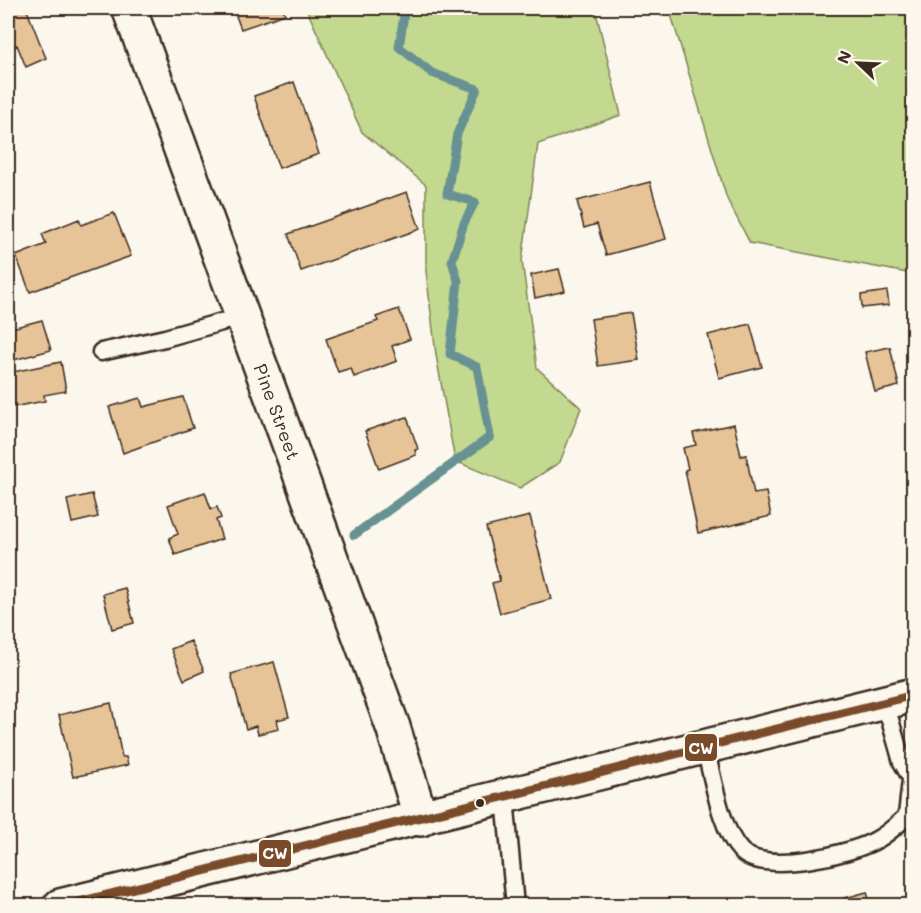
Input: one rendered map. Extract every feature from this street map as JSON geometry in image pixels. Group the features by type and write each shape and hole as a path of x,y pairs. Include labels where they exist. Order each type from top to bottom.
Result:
{"street":[{"name":"Pine Street","path":"129,8 393,727 421,819"},
{"path":"60,906 421,819 899,699"}],"lane":[{"path":"101,352 165,338 243,316"},
{"path":"705,748 724,818 735,843 743,853 762,861 783,864 822,857 877,840 907,816 912,782 902,762 899,699"},
{"path":"505,798 515,906"}],"green space":[{"path":"306,8 595,8 621,115 538,144 522,261 537,368 581,408 560,462 520,488 455,461 436,355 426,271 426,185 362,132"},
{"path":"669,8 913,8 913,274 750,243 727,199"}],"building":[{"path":"15,8 26,8 46,58 26,67 17,45 8,49 8,11"},
{"path":"233,8 283,8 285,14 241,29"},
{"path":"294,82 319,154 279,168 254,96"},
{"path":"650,182 666,239 606,255 597,224 584,228 577,201"},
{"path":"407,192 420,229 301,271 288,234"},
{"path":"114,213 131,256 30,292 16,256 46,244 42,234 79,219 81,225"},
{"path":"559,269 565,291 535,298 531,275"},
{"path":"887,291 889,305 862,308 861,295"},
{"path":"399,309 410,339 392,346 397,361 354,377 351,368 338,372 326,339 378,321 376,317"},
{"path":"631,313 639,360 598,366 591,319"},
{"path":"42,320 51,350 10,361 8,329"},
{"path":"750,324 762,367 719,378 708,335"},
{"path":"890,347 899,386 875,392 865,352"},
{"path":"61,362 66,391 44,395 45,401 12,407 8,373"},
{"path":"183,397 193,428 123,453 109,407 140,398 143,407"},
{"path":"407,417 418,449 415,450 416,455 379,469 365,431"},
{"path":"734,424 741,456 746,455 754,494 766,492 771,516 698,533 685,470 688,469 683,448 696,445 693,433"},
{"path":"914,433 914,456 908,435"},
{"path":"205,492 211,509 217,507 221,518 216,520 222,539 175,555 169,538 178,534 168,505"},
{"path":"92,494 98,517 72,523 67,500"},
{"path":"530,516 551,599 500,613 492,583 500,581 486,527"},
{"path":"125,588 134,623 112,629 103,594"},
{"path":"191,641 204,671 184,680 171,649"},
{"path":"274,662 289,717 277,720 279,729 258,734 256,726 246,729 231,674"},
{"path":"111,703 122,757 126,757 128,765 73,777 59,715"},
{"path":"867,892 871,906 826,906 826,903"}],"waterway":[{"path":"354,535 490,437 477,367 450,354 458,281 452,261 464,223 475,202 447,194 457,134 477,89 432,73 399,47 405,8"}],"transit line":[{"name":"CW","path":"62,906 914,695"}]}
